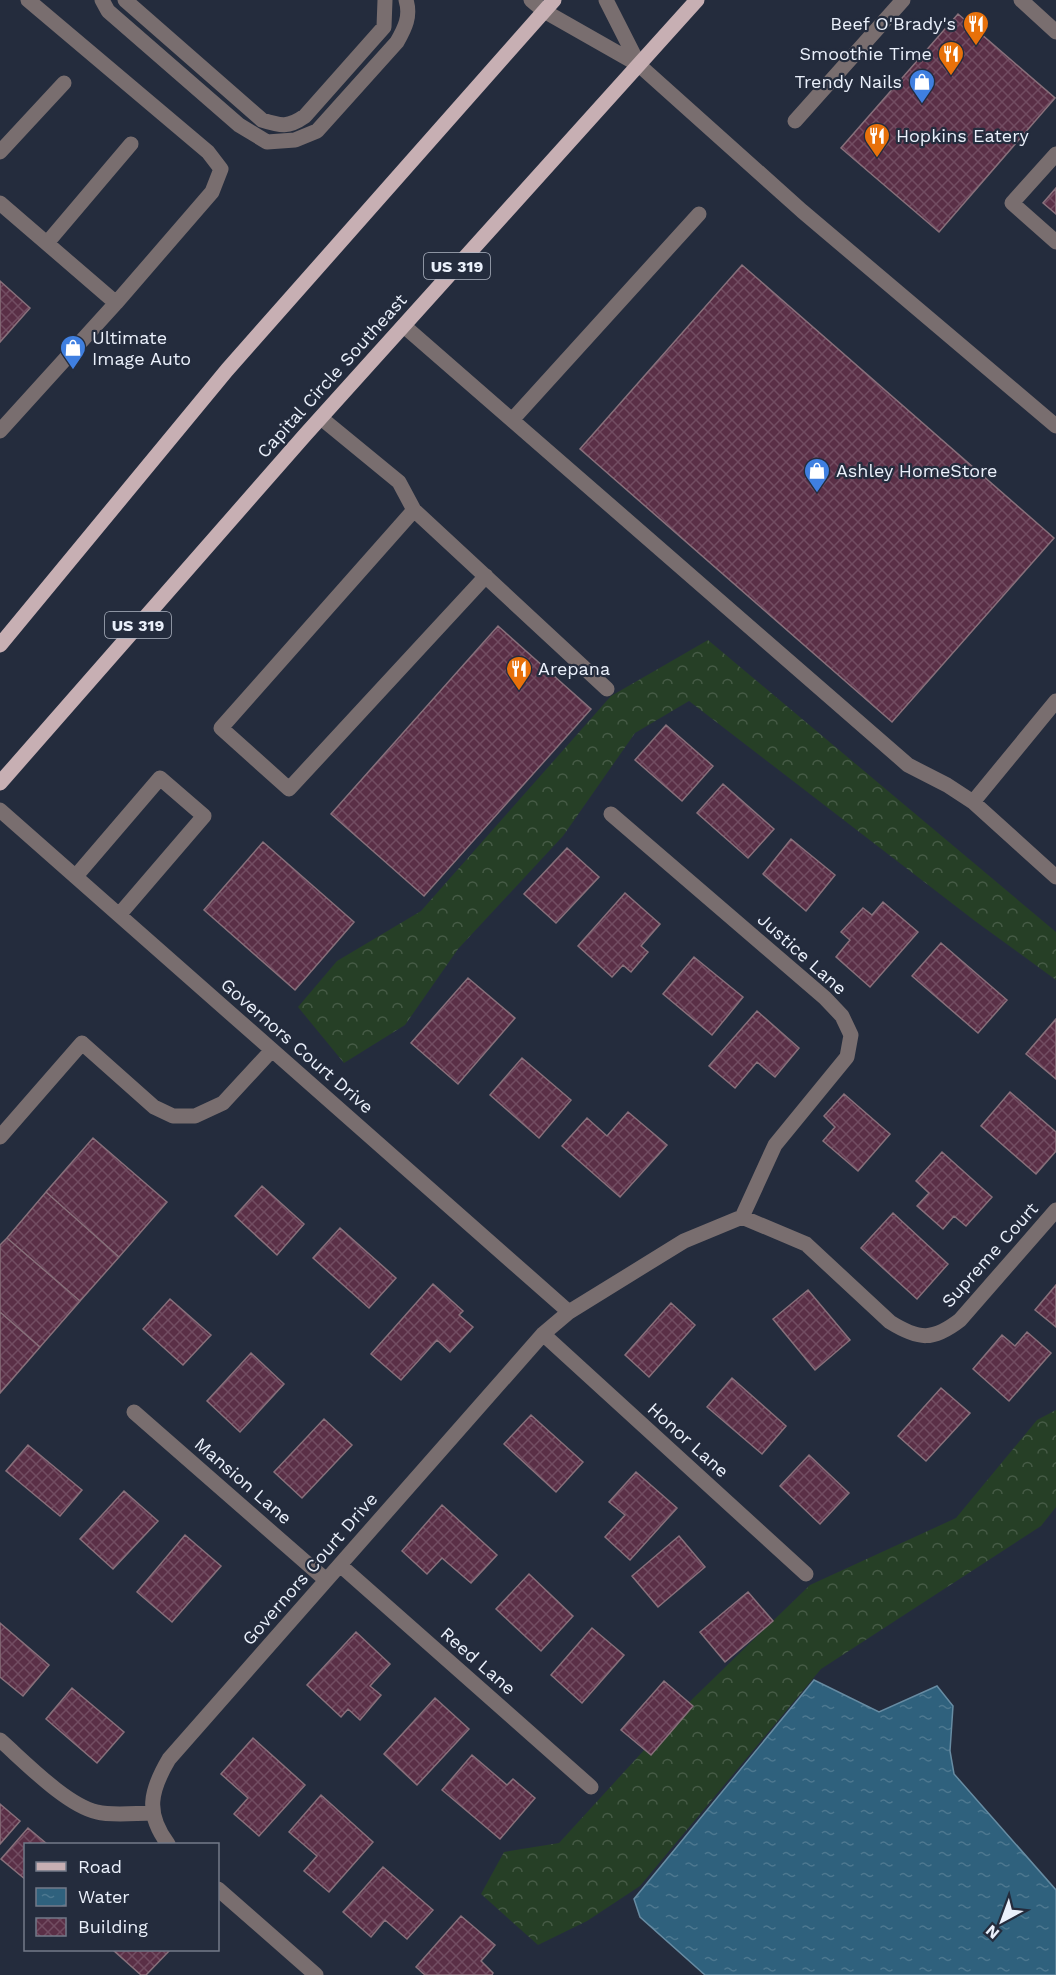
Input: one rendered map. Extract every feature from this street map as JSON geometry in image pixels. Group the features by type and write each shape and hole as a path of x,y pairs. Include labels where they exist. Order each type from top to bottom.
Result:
{"main road":[{"name":"Capital Circle Southeast","path":"0,783 321,418 697,0"},
{"path":"0,645 227,370 549,6"}],"street":[{"path":"0,430 116,303 212,192 221,169 208,152 28,0"},
{"path":"102,0 108,11 239,125 267,142 295,140 317,131 397,42 406,26 408,9 406,0"},
{"path":"125,0 262,120 280,126 293,124 305,116 384,27 385,0"},
{"path":"531,0 549,6 639,64 802,211 1056,426"},
{"path":"606,0 639,64"},
{"path":"795,121 903,0"},
{"path":"1021,0 1056,32"},
{"path":"0,152 64,83"},
{"path":"46,243 131,144"},
{"path":"1056,154 1012,203 1056,242"},
{"path":"0,203 116,303"},
{"path":"512,420 699,214"},
{"path":"404,326 908,765 947,785 973,802 1056,877"},
{"path":"321,418 399,482 414,510 607,689"},
{"path":"414,510 221,728 289,789 486,576"},
{"path":"973,802 1056,701"},
{"path":"75,876 160,778 204,816 119,915"},
{"name":"Governors Court Drive","path":"0,810 569,1312"},
{"name":"Justice Lane","path":"611,814 825,998 842,1016 851,1035 847,1057 775,1145 742,1216"},
{"path":"0,1137 82,1043 154,1107 173,1116 195,1116 223,1103 272,1050"},
{"name":"Supreme Court","path":"742,1216 806,1244 890,1322 920,1336 943,1333 960,1320 1056,1210"},
{"name":"Governors Court Drive","path":"153,1814 152,1803 157,1779 169,1759 543,1334 569,1312 684,1241 742,1216"},
{"name":"Honor Lane","path":"543,1334 806,1574"},
{"name":"Mansion Lane","path":"134,1412 327,1580"},
{"name":"Reed Lane","path":"340,1565 591,1787"},
{"path":"0,1740 48,1783 74,1802 97,1812 153,1814 167,1843"},
{"path":"219,1890 316,1975"}],"green space":[{"path":"708,640 1056,932 1056,980 975,921 689,701 635,733 563,836 458,949 405,1025 344,1063 298,1007 337,961 421,911 611,696"},
{"path":"1056,1410 1056,1507 1041,1526 821,1669 640,1886 587,1921 538,1945 481,1894 504,1852 559,1843 678,1713 810,1585 956,1518 1037,1420"}],"water":[{"path":"814,1680 879,1712 937,1686 953,1706 950,1751 954,1774 1056,1890 1056,1975 705,1975 640,1917 634,1899"}],"building":[{"path":"958,14 1055,98 939,232 841,148"},
{"path":"1056,188 1056,214 1043,203"},
{"name":"Ashley HomeStore","path":"742,265 1054,538 892,722 580,449"},
{"path":"0,281 30,308 0,342"},
{"path":"498,626 591,709 424,896 331,814"},
{"path":"666,725 713,766 682,801 635,760"},
{"path":"723,784 774,829 748,858 697,813"},
{"path":"791,839 835,875 806,911 763,874"},
{"path":"263,842 354,922 295,990 204,910"},
{"path":"567,848 599,877 556,923 524,894"},
{"path":"625,893 660,924 641,946 648,952 631,972 623,965 612,977 578,946"},
{"path":"883,902 918,932 870,987 836,957 850,940 841,932 863,908 872,915"},
{"path":"941,943 1007,1000 978,1033 912,976"},
{"path":"694,957 743,997 712,1035 663,994"},
{"path":"468,978 515,1018 458,1084 411,1043"},
{"path":"757,1011 799,1048 775,1077 757,1062 735,1088 709,1066"},
{"path":"1056,1019 1056,1079 1026,1054"},
{"path":"522,1058 571,1100 539,1138 490,1095"},
{"path":"1010,1092 1056,1132 1056,1151 1036,1174 981,1126"},
{"path":"844,1094 890,1134 858,1171 823,1141 835,1127 824,1116"},
{"path":"628,1112 667,1145 620,1197 562,1146 587,1118 607,1136"},
{"path":"93,1138 167,1202 119,1257 46,1192"},
{"path":"942,1152 992,1197 966,1226 954,1216 943,1229 917,1206 929,1193 916,1181"},
{"path":"262,1186 304,1224 277,1255 235,1216"},
{"path":"46,1192 119,1257 80,1301 7,1238"},
{"path":"893,1213 948,1264 917,1299 861,1248"},
{"path":"340,1228 396,1278 369,1308 313,1258"},
{"path":"7,1238 80,1301 40,1347 0,1312 0,1245"},
{"path":"433,1284 463,1311 459,1315 473,1327 450,1352 437,1340 401,1380 371,1354"},
{"path":"1056,1285 1056,1327 1035,1310"},
{"path":"808,1290 850,1340 815,1370 773,1319"},
{"path":"170,1299 211,1335 183,1365 143,1329"},
{"path":"671,1303 695,1325 649,1377 625,1355"},
{"path":"0,1312 40,1347 0,1393"},
{"path":"1027,1332 1051,1353 1009,1401 973,1369 1002,1335 1015,1346"},
{"path":"251,1353 284,1384 240,1432 207,1401"},
{"path":"732,1378 786,1426 762,1454 707,1407"},
{"path":"941,1388 970,1413 926,1461 898,1436"},
{"path":"531,1415 583,1462 556,1492 504,1444"},
{"path":"324,1419 352,1445 302,1498 274,1472"},
{"path":"28,1445 82,1490 60,1516 6,1471"},
{"path":"809,1455 849,1493 820,1524 780,1486"},
{"path":"636,1472 677,1508 630,1560 605,1537 625,1515 609,1502"},
{"path":"124,1491 158,1521 113,1569 80,1539"},
{"path":"442,1505 497,1555 471,1583 442,1558 427,1574 402,1551"},
{"path":"185,1535 221,1566 172,1622 137,1592"},
{"path":"679,1536 705,1567 658,1607 632,1576"},
{"path":"529,1574 573,1616 541,1651 496,1609"},
{"path":"748,1592 773,1621 725,1662 700,1632"},
{"path":"0,1623 49,1665 23,1696 0,1677"},
{"path":"592,1628 624,1655 582,1703 551,1675"},
{"path":"356,1632 390,1664 370,1686 381,1695 360,1720 348,1709 341,1717 307,1685"},
{"path":"664,1681 693,1706 651,1755 621,1730"},
{"path":"72,1688 124,1732 97,1763 46,1719"},
{"path":"435,1698 469,1729 417,1785 384,1754"},
{"path":"253,1738 305,1785 259,1836 234,1814 248,1798 221,1774"},
{"path":"472,1755 507,1785 513,1779 535,1798 500,1839 442,1790"},
{"path":"321,1795 373,1842 329,1892 304,1871 317,1856 289,1832"},
{"path":"0,1804 20,1821 0,1844"},
{"path":"28,1828 46,1843 24,1843 24,1878 1,1859"},
{"path":"383,1867 433,1910 407,1939 385,1920 371,1937 343,1912"},
{"path":"461,1916 495,1945 481,1961 493,1973 492,1975 425,1975 416,1967"},
{"path":"114,1951 169,1951 146,1975 141,1975"}],"place":[{"name":"Beef O'Brady's","path":"976,47"},
{"name":"Smoothie Time","path":"951,77"},
{"name":"Trendy Nails","path":"922,105"},
{"name":"Hopkins Eatery","path":"877,159"},
{"name":"Ultimate Image Auto","path":"73,371"},
{"name":"Ashley HomeStore","path":"817,494"},
{"name":"Arepana","path":"519,692"}]}
